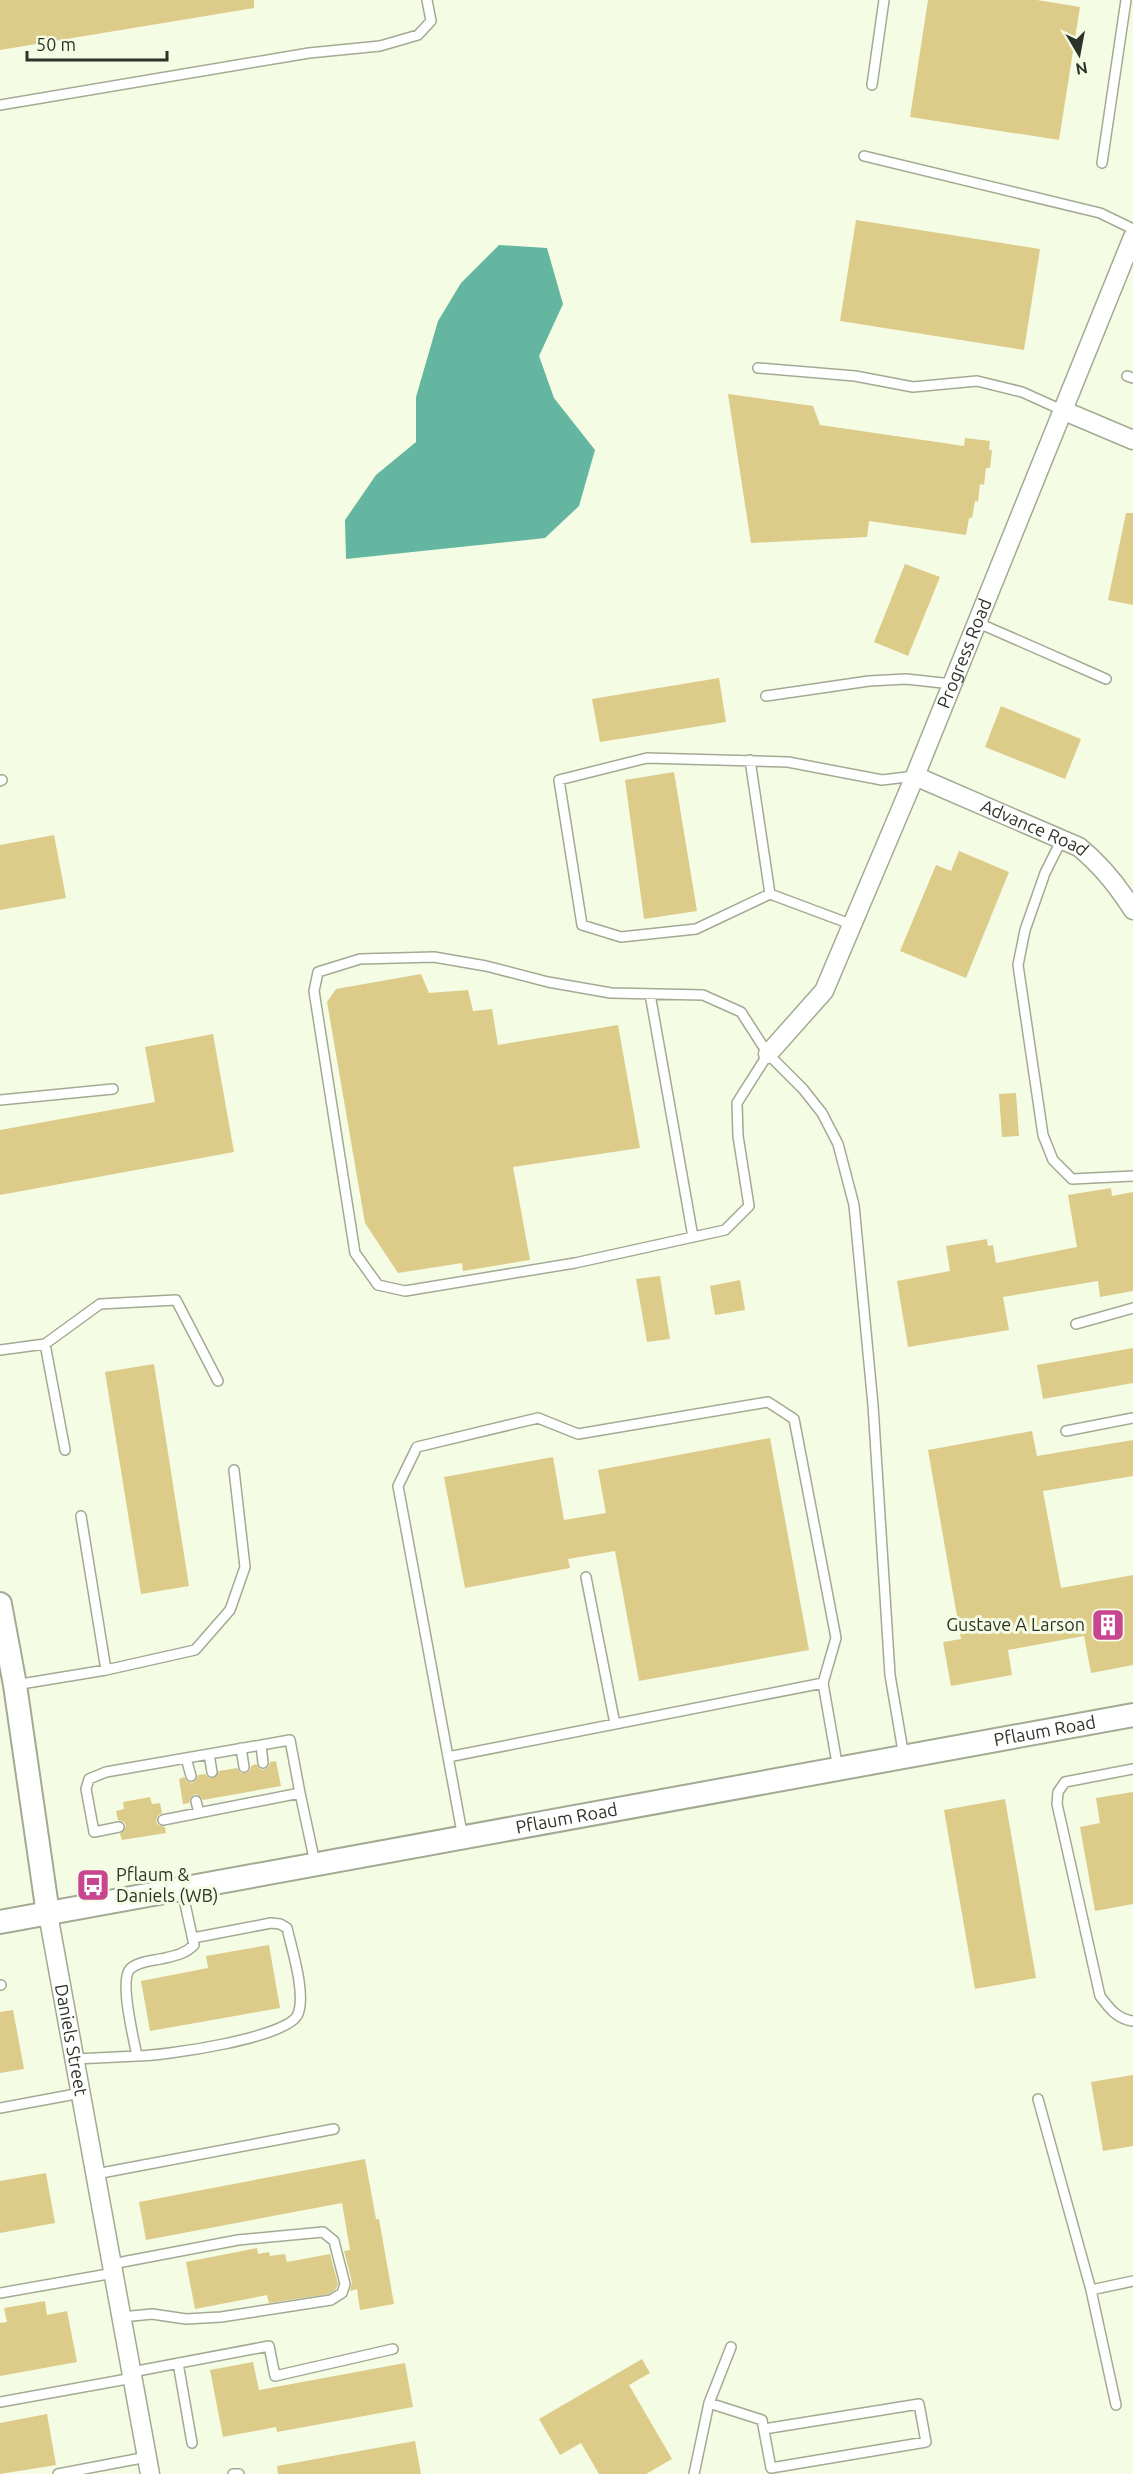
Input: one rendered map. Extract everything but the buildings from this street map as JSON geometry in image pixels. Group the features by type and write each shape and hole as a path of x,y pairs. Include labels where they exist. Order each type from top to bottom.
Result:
{"street":[{"name":"Progress Road","path":"768,1054 824,991 915,776 1133,237"},
{"path":"1062,410 1133,440"},
{"name":"Advance Road","path":"915,776 1079,847 1096,861 1133,910"},
{"name":"Daniels Street","path":"0,1605 15,1685 48,1914 149,2466"},
{"name":"Pflaum Road","path":"0,1922 904,1757 1132,1718"}],"lane":[{"path":"0,105 309,52 380,46 418,35 430,21 427,0"},
{"path":"872,85 884,0"},
{"path":"1102,163 1126,0"},
{"path":"864,156 1100,213 1133,230"},
{"path":"758,368 855,376 913,387 977,381 1022,392 1062,410"},
{"path":"976,622 1106,679"},
{"path":"766,696 869,681 906,679 952,684"},
{"path":"853,925 770,894 696,929 621,937 582,925 559,780 647,758 788,762 882,780 915,776"},
{"path":"750,760 770,894"},
{"path":"1062,839 1045,873 1025,930 1018,965 1042,1136 1053,1160 1072,1179 1133,1176"},
{"path":"768,1054 737,1103 738,1136 749,1206 725,1230 575,1263 405,1291 378,1285 355,1253 314,991 318,972 360,959 434,957 611,993 703,995 741,1012 768,1054 804,1089 822,1113 838,1144 854,1205 873,1405 890,1675 904,1757"},
{"path":"650,994 693,1237"},
{"path":"0,1100 112,1089"},
{"path":"0,1350 45,1344 100,1304 176,1300 218,1381"},
{"path":"1076,1323 1133,1308"},
{"path":"45,1344 65,1450"},
{"path":"463,1838 398,1486 417,1448 538,1418 578,1434 768,1401 794,1419 836,1638 823,1683 838,1769"},
{"path":"1066,1431 1133,1418"},
{"path":"15,1685 106,1670 195,1650 230,1610 245,1567 234,1470"},
{"path":"81,1516 106,1670"},
{"path":"586,1577 615,1724"},
{"path":"448,1757 823,1683"},
{"path":"119,1827 94,1832 86,1789 89,1779 106,1772 290,1740 315,1865"},
{"path":"261,1745 263,1763"},
{"path":"241,1748 244,1767"},
{"path":"209,1754 212,1772"},
{"path":"186,1758 191,1776"},
{"path":"1133,1768 1065,1782 1058,1791 1100,1996 1112,2013 1126,2021 1133,2022"},
{"path":"269,1788 271,1799"},
{"path":"250,1791 252,1803"},
{"path":"163,1820 300,1793"},
{"path":"219,1797 221,1809"},
{"path":"196,1801 199,1813"},
{"path":"137,2056 126,1997 126,1976 130,1969 187,1952 194,1945 182,1890"},
{"path":"75,2059 186,2051 238,2041 289,2025 298,2015 300,1998 297,1971 287,1928 272,1923 193,1938"},
{"path":"0,2108 81,2093"},
{"path":"1038,2098 1091,2290 1116,2405"},
{"path":"96,2174 334,2129"},
{"path":"0,2293 238,2240 323,2232 334,2241 345,2284 342,2293 332,2300 289,2308 198,2319 152,2314 122,2317"},
{"path":"1091,2290 1133,2280"},
{"path":"0,2402 133,2375 178,2363 269,2346 275,2376 393,2349"},
{"path":"694,2474 709,2403 731,2347"},
{"path":"178,2363 192,2443"},
{"path":"709,2403 762,2420 771,2468 926,2442 919,2404 764,2429"},
{"path":"58,2474 149,2466"},
{"path":"233,2474 239,2474"}],"water":[{"path":"499,245 547,248 563,304 539,356 554,398 595,450 579,506 545,538 346,559 345,520 376,475 416,442 416,397 438,321 461,283"}],"place":[{"name":"Gustave A Larson","path":"1108,1625"},
{"name":"Pflaum & Daniels (WB)","path":"93,1885"}]}
